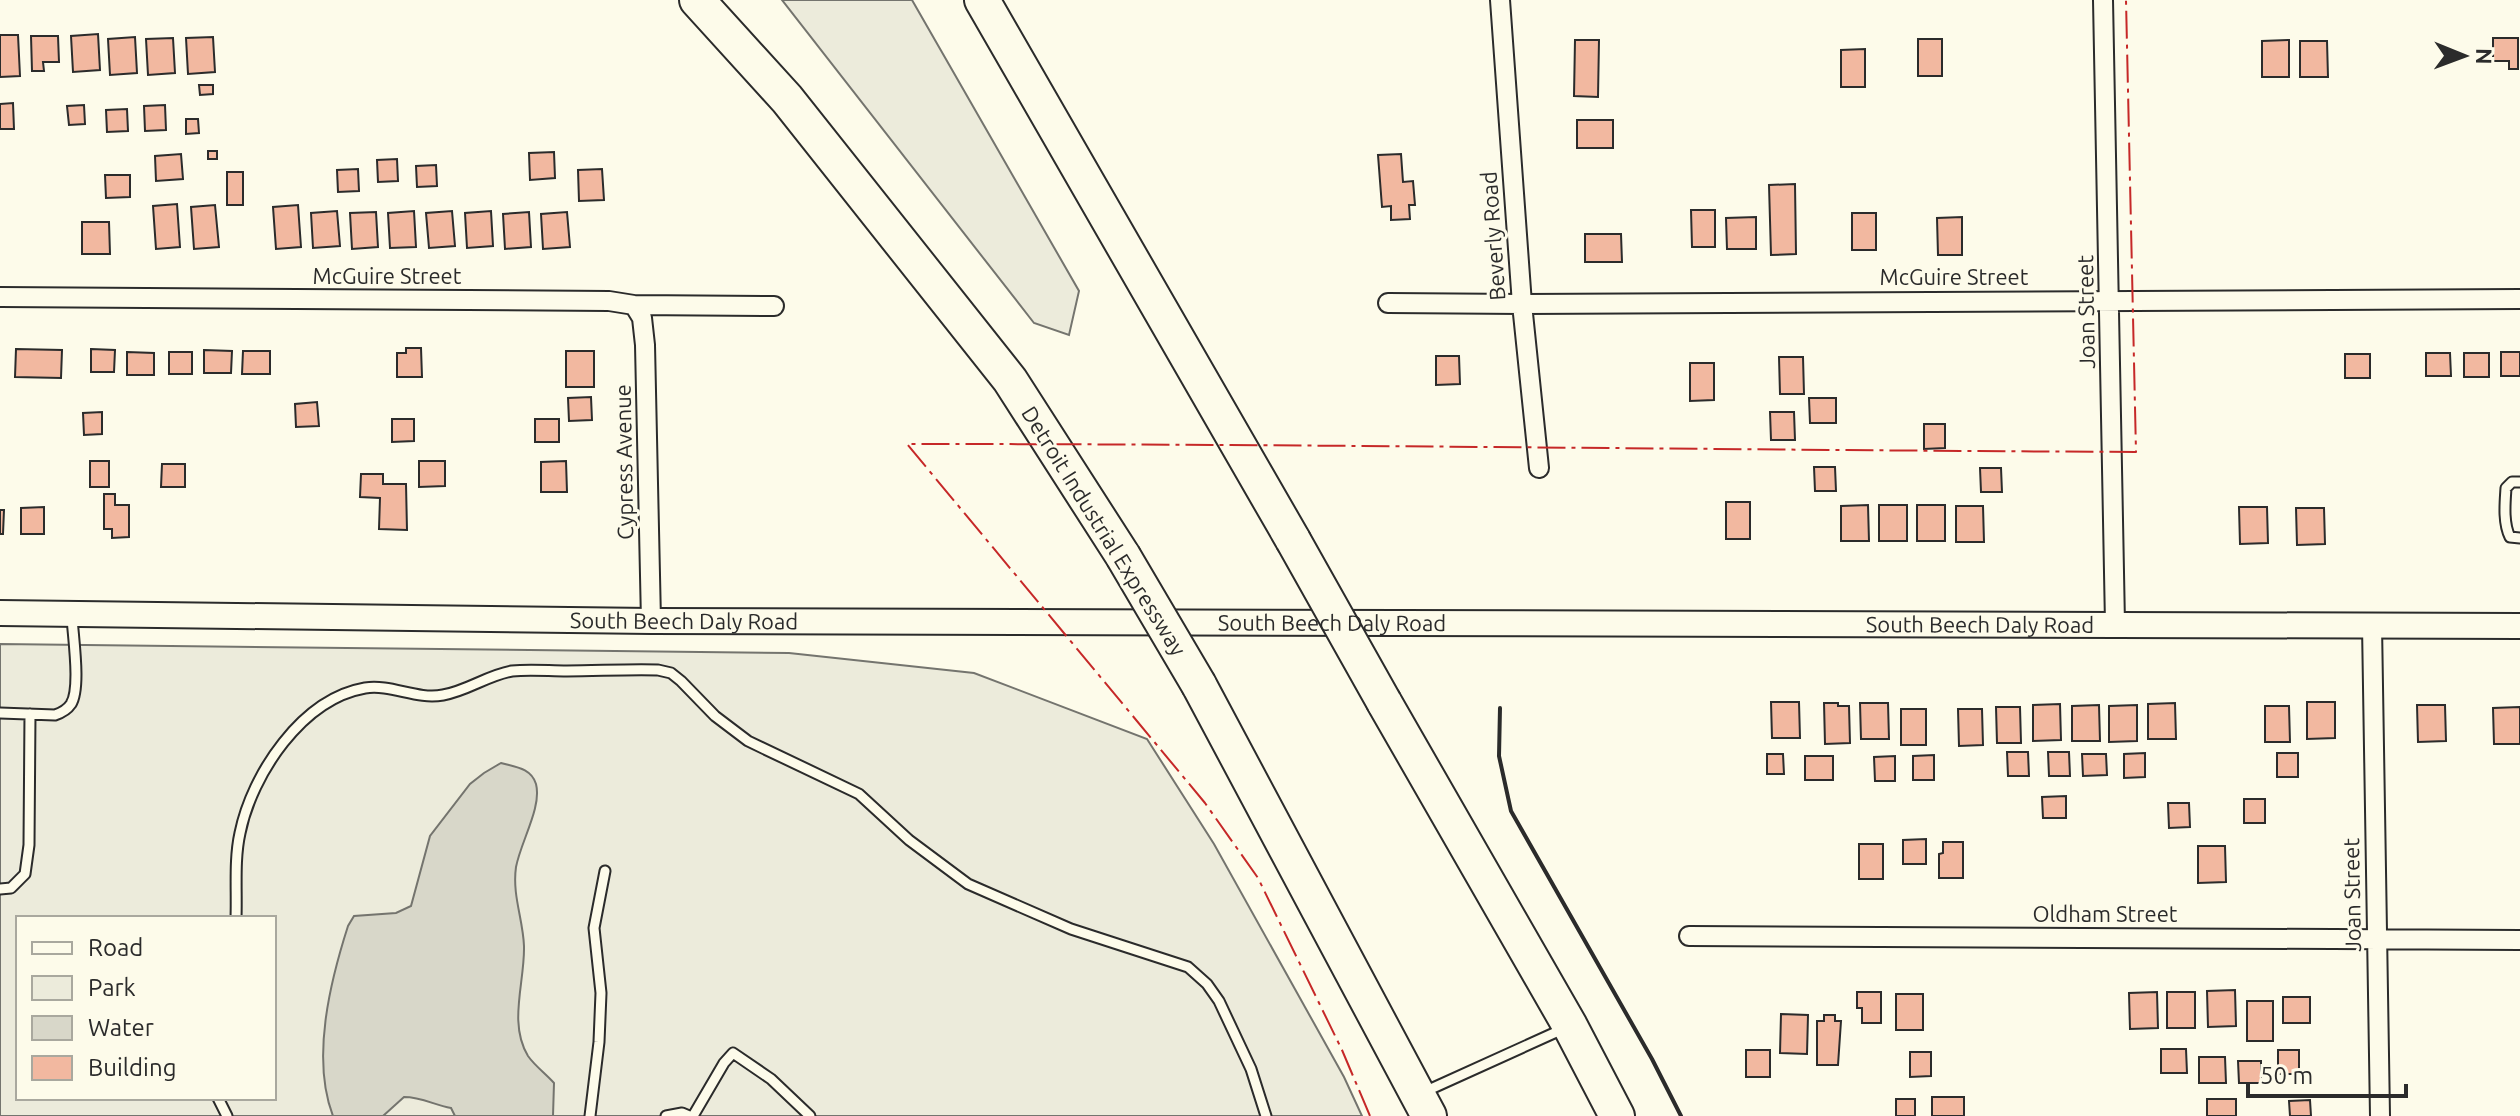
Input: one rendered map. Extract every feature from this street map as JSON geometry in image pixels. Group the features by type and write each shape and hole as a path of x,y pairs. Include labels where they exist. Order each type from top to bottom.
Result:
{"highway":[{"name":"Detroit Industrial Expressway","path":"697,0 787,99 1010,380 1123,556 1199,685 1424,1105"},
{"path":"982,0 1570,1026 1617,1116"}],"street":[{"name":"Beverly Road","path":"1500,0 1522,304 1539,468"},
{"name":"Joan Street","path":"2103,0 2115,624"},
{"name":"McGuire Street","path":"0,297 609,301 634,305 774,306"},
{"name":"McGuire Street","path":"1388,303 2520,299"},
{"name":"Cypress Avenue","path":"634,305 642,318 645,345 651,621"},
{"name":"South Beech Daly Road","path":"0,613 651,621 2520,626"},
{"name":"Joan Street","path":"2372,625 2380,1116"},
{"name":"Oldham Street","path":"1689,936 2520,940"}],"lane":[{"path":"2520,482 2512,482 2506,488 2505,507 2507,533 2510,537 2520,538"},
{"path":"0,713 55,715 71,703 75,680 72,614"},
{"path":"236,916 239,836 252,792 264,768 300,725 324,704 357,690 375,687 428,697 446,695 513,671 658,670 671,673 715,716 748,741 859,794 934,860 968,884 1071,929 1188,967 1207,984 1219,1001 1251,1069 1266,1116"},
{"path":"0,889 11,888 25,874 29,845 30,714"},
{"path":"590,1116 601,993 594,928 605,871"},
{"path":"1424,1105 1570,1026"},
{"path":"666,1116 682,1113 691,1116 733,1053 771,1079 810,1116"}],"green space":[{"path":"782,0 912,0 1079,291 1069,335 1034,323"},
{"path":"0,644 789,653 974,673 1147,739 1214,844 1344,1077 1362,1116 0,1116"}],"water":[{"path":"501,763 526,771 536,784 536,803 515,877 524,946 518,1016 522,1043 528,1056 554,1083 553,1116 455,1116 451,1108 404,1097 383,1116 333,1116 327,1094 323,1046 335,971 348,926 354,916 396,913 411,906 430,836 470,784"}],"building":[{"path":"98,34 100,70 73,72 71,36"},
{"path":"0,35 18,35 20,76 0,77"},
{"path":"31,36 58,36 59,62 43,62 44,71 32,71"},
{"path":"135,37 137,73 110,75 108,39"},
{"path":"213,37 215,72 188,74 186,38"},
{"path":"173,38 175,73 148,75 146,39"},
{"path":"2493,38 2518,38 2518,69 2509,69 2509,61 2493,61"},
{"path":"1918,39 1942,39 1942,76 1918,76"},
{"path":"1575,40 1599,40 1598,97 1574,96"},
{"path":"2289,40 2289,77 2262,77 2262,41"},
{"path":"2300,41 2327,41 2328,77 2300,77"},
{"path":"1865,49 1865,87 1841,87 1841,50"},
{"path":"199,85 213,85 213,94 200,95"},
{"path":"13,103 14,129 0,129 0,104"},
{"path":"84,105 85,124 69,125 67,106"},
{"path":"165,105 166,130 145,131 144,106"},
{"path":"127,109 128,131 107,132 106,110"},
{"path":"186,119 198,119 199,133 186,134"},
{"path":"1577,120 1613,120 1613,148 1577,148"},
{"path":"208,151 217,151 217,159 208,159"},
{"path":"554,152 555,178 530,180 529,153"},
{"path":"181,154 183,179 156,181 155,156"},
{"path":"1401,154 1403,182 1413,181 1415,205 1409,205 1410,219 1391,220 1391,206 1382,207 1378,155"},
{"path":"397,159 398,181 378,182 377,160"},
{"path":"436,165 437,186 417,187 416,166"},
{"path":"358,169 359,191 338,192 337,170"},
{"path":"602,169 604,200 579,201 578,170"},
{"path":"227,172 243,172 243,205 227,205"},
{"path":"105,175 130,175 130,197 106,198"},
{"path":"1795,184 1796,254 1771,255 1769,185"},
{"path":"177,204 180,247 156,249 153,206"},
{"path":"215,205 219,247 194,249 191,207"},
{"path":"298,205 301,247 276,249 273,207"},
{"path":"1691,210 1715,210 1715,247 1692,247"},
{"path":"337,211 340,246 313,248 311,213"},
{"path":"414,211 416,247 390,248 388,213"},
{"path":"452,211 455,246 429,248 426,213"},
{"path":"491,211 493,246 467,248 465,213"},
{"path":"376,212 378,247 352,249 350,213"},
{"path":"529,212 531,247 505,249 503,214"},
{"path":"567,212 570,247 543,249 541,214"},
{"path":"1852,213 1876,213 1876,250 1852,250"},
{"path":"1756,217 1756,249 1727,249 1726,218"},
{"path":"1962,217 1962,255 1938,255 1937,218"},
{"path":"82,222 109,222 110,254 82,254"},
{"path":"1585,234 1621,234 1622,262 1585,262"},
{"path":"406,348 421,348 422,377 397,377 397,353 406,353"},
{"path":"16,349 62,350 61,378 15,377"},
{"path":"91,349 115,350 114,372 91,372"},
{"path":"204,350 232,351 231,373 204,373"},
{"path":"243,351 270,351 270,374 242,374"},
{"path":"566,351 594,351 594,387 566,387"},
{"path":"127,352 154,353 154,375 127,375"},
{"path":"169,352 192,352 192,374 169,374"},
{"path":"2501,352 2520,352 2520,376 2501,376"},
{"path":"2426,353 2450,353 2451,376 2426,376"},
{"path":"2464,353 2489,353 2489,377 2464,377"},
{"path":"2345,354 2370,354 2370,378 2345,378"},
{"path":"1436,356 1459,356 1460,384 1436,385"},
{"path":"1779,357 1803,357 1804,394 1780,394"},
{"path":"1690,363 1714,363 1714,400 1690,401"},
{"path":"591,397 592,420 569,421 568,398"},
{"path":"1809,398 1836,398 1836,423 1810,423"},
{"path":"317,402 319,426 296,427 295,404"},
{"path":"102,412 102,434 84,435 83,413"},
{"path":"1770,412 1794,412 1795,440 1771,440"},
{"path":"392,419 414,419 414,441 392,442"},
{"path":"535,419 559,419 559,442 535,442"},
{"path":"1924,424 1945,424 1945,448 1924,449"},
{"path":"90,461 109,461 109,487 90,487"},
{"path":"419,461 445,461 445,486 419,487"},
{"path":"566,461 567,492 541,492 541,462"},
{"path":"162,464 185,464 185,487 161,487"},
{"path":"1814,467 1835,467 1836,491 1815,491"},
{"path":"1980,468 2001,468 2002,492 1981,492"},
{"path":"361,474 383,474 383,484 406,484 407,530 379,529 380,498 360,497"},
{"path":"104,494 115,494 115,505 129,505 129,537 112,538 112,529 104,529"},
{"path":"1726,502 1750,502 1750,539 1726,539"},
{"path":"1868,505 1869,541 1841,541 1841,506"},
{"path":"1879,505 1907,505 1907,541 1879,541"},
{"path":"1917,505 1945,505 1945,541 1917,541"},
{"path":"1956,506 1983,506 1984,542 1956,542"},
{"path":"44,507 44,534 21,534 21,508"},
{"path":"2239,507 2267,507 2268,543 2240,544"},
{"path":"2296,508 2324,508 2325,544 2297,545"},
{"path":"0,510 4,510 3,534 0,534"},
{"path":"1771,702 1799,702 1800,738 1772,738"},
{"path":"2307,702 2335,702 2335,738 2307,739"},
{"path":"1824,703 1849,706 1850,743 1825,744"},
{"path":"1860,703 1888,703 1889,739 1861,739"},
{"path":"2175,703 2176,739 2148,739 2148,704"},
{"path":"2060,704 2061,740 2033,741 2033,705"},
{"path":"2099,705 2100,741 2072,741 2072,706"},
{"path":"2137,705 2137,741 2109,742 2109,706"},
{"path":"2417,705 2445,705 2446,741 2418,742"},
{"path":"2265,706 2289,706 2290,742 2265,742"},
{"path":"1996,707 2020,707 2021,743 1997,743"},
{"path":"2520,707 2520,744 2494,744 2493,708"},
{"path":"1901,709 1926,709 1926,745 1901,745"},
{"path":"1958,709 1982,709 1983,745 1959,746"},
{"path":"2007,752 2028,752 2029,776 2008,776"},
{"path":"2048,752 2069,752 2070,776 2049,776"},
{"path":"2145,753 2145,777 2124,778 2124,754"},
{"path":"2277,753 2298,753 2298,777 2277,777"},
{"path":"1767,754 1783,754 1784,774 1767,774"},
{"path":"2082,754 2106,754 2107,775 2083,776"},
{"path":"1934,755 1934,780 1913,780 1913,756"},
{"path":"1805,756 1833,756 1833,780 1805,780"},
{"path":"1895,756 1895,781 1875,781 1874,757"},
{"path":"2066,796 2066,818 2043,818 2042,797"},
{"path":"2244,799 2265,799 2265,823 2244,823"},
{"path":"2168,803 2189,803 2190,827 2169,828"},
{"path":"1926,839 1926,864 1903,864 1903,840"},
{"path":"1943,842 1963,842 1963,878 1939,878 1939,854 1943,853"},
{"path":"1859,844 1883,844 1883,879 1859,879"},
{"path":"2198,846 2225,846 2226,882 2198,883"},
{"path":"2235,990 2236,1026 2208,1027 2207,991"},
{"path":"1857,992 1881,992 1881,1023 1862,1023 1862,1008 1857,1008"},
{"path":"2157,992 2158,1028 2130,1029 2129,993"},
{"path":"2167,992 2195,992 2195,1028 2167,1028"},
{"path":"1896,994 1923,994 1923,1030 1896,1030"},
{"path":"2283,997 2310,997 2310,1023 2283,1023"},
{"path":"2247,1001 2273,1001 2273,1041 2247,1041"},
{"path":"1781,1014 1808,1015 1807,1054 1780,1053"},
{"path":"1824,1015 1835,1015 1835,1021 1841,1021 1838,1065 1817,1065 1817,1021 1824,1021"},
{"path":"2161,1049 2186,1049 2187,1073 2161,1073"},
{"path":"1746,1050 1770,1050 1770,1077 1746,1077"},
{"path":"2278,1050 2299,1050 2299,1074 2278,1074"},
{"path":"1910,1052 1931,1052 1931,1076 1910,1077"},
{"path":"2199,1057 2225,1057 2226,1083 2199,1083"},
{"path":"2238,1061 2261,1061 2261,1083 2239,1083"},
{"path":"1932,1097 1964,1097 1964,1116 1932,1116"},
{"path":"1896,1099 1915,1099 1915,1116 1896,1116"},
{"path":"2207,1099 2236,1099 2236,1116 2207,1116"},
{"path":"2310,1100 2311,1116 2290,1116 2289,1101"}],"wall":[{"path":"1500,708 1499,756 1511,811 1652,1059 1681,1116"}],"power":[{"path":"1370,1116 1342,1050 1258,878 1205,803 907,444 2136,452 2126,0"}]}
